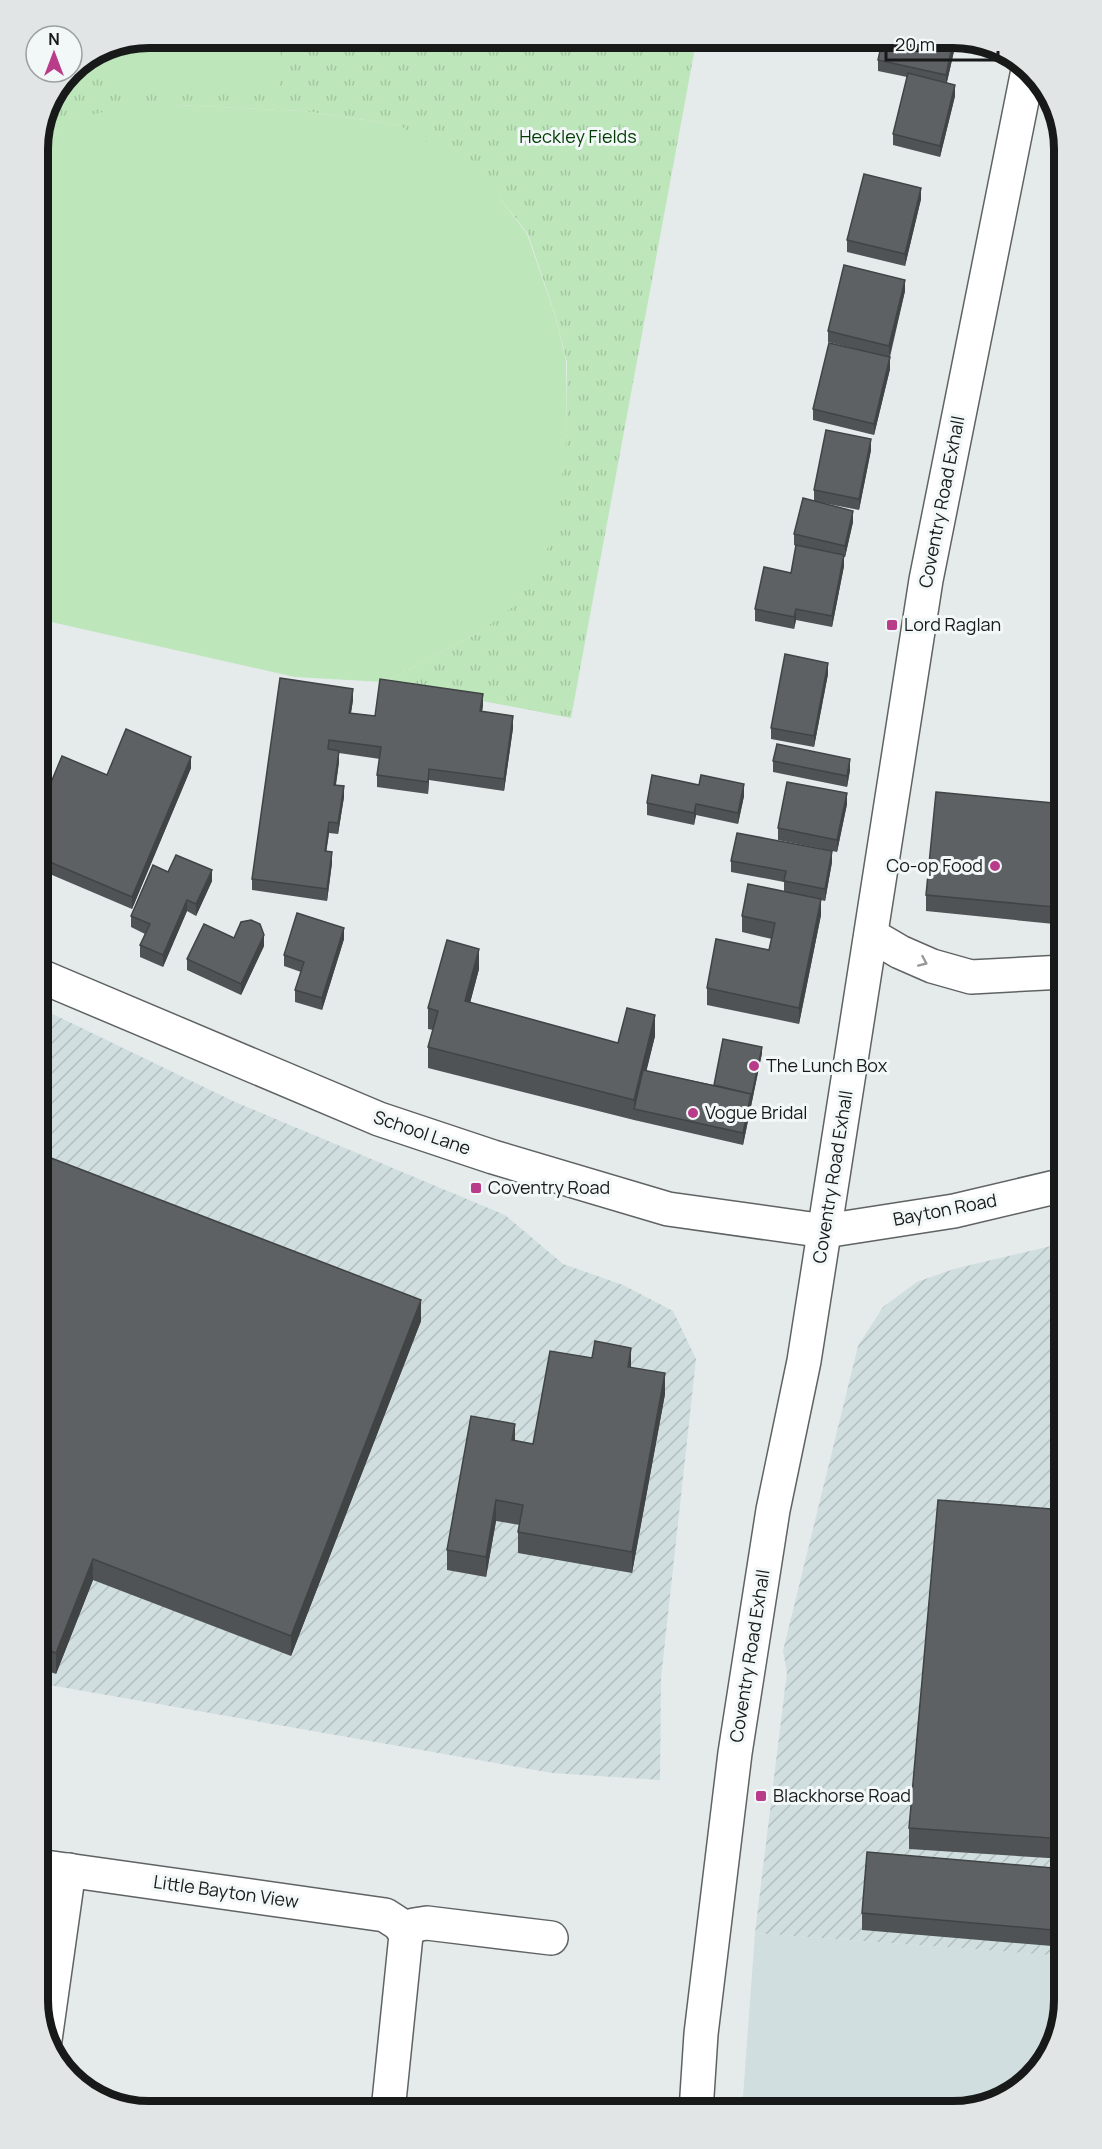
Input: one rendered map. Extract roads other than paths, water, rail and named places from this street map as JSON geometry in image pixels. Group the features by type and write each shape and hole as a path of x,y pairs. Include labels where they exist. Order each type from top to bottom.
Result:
{"street":[{"name":"Coventry Road Exhall","path":"697,2101 701,2034 747,1674 773,1510 804,1361 926,580 1026,80"},
{"path":"871,935 900,952 932,966 971,977 1054,973"},
{"name":"School Lane","path":"48,979 379,1119 493,1156 668,1209 825,1231"},
{"name":"Bayton Road","path":"825,1231 954,1211 1054,1188"},
{"path":"48,1976 53,1868"},
{"name":"Little Bayton View","path":"53,1868 385,1915 399,1924 406,1935"},
{"path":"389,2101 406,1935 414,1925 427,1923 551,1938"}],"place":[{"name":"Lord Raglan","path":"892,625"},
{"name":"Co-op Food","path":"995,866"},
{"name":"The Lunch Box","path":"754,1066"},
{"name":"Vogue Bridal","path":"693,1113"},
{"name":"Coventry Road","path":"476,1188"},
{"name":"Blackhorse Road","path":"761,1796"}],"park label":[{"name":"Heckley Fields","path":"578,137"}]}
